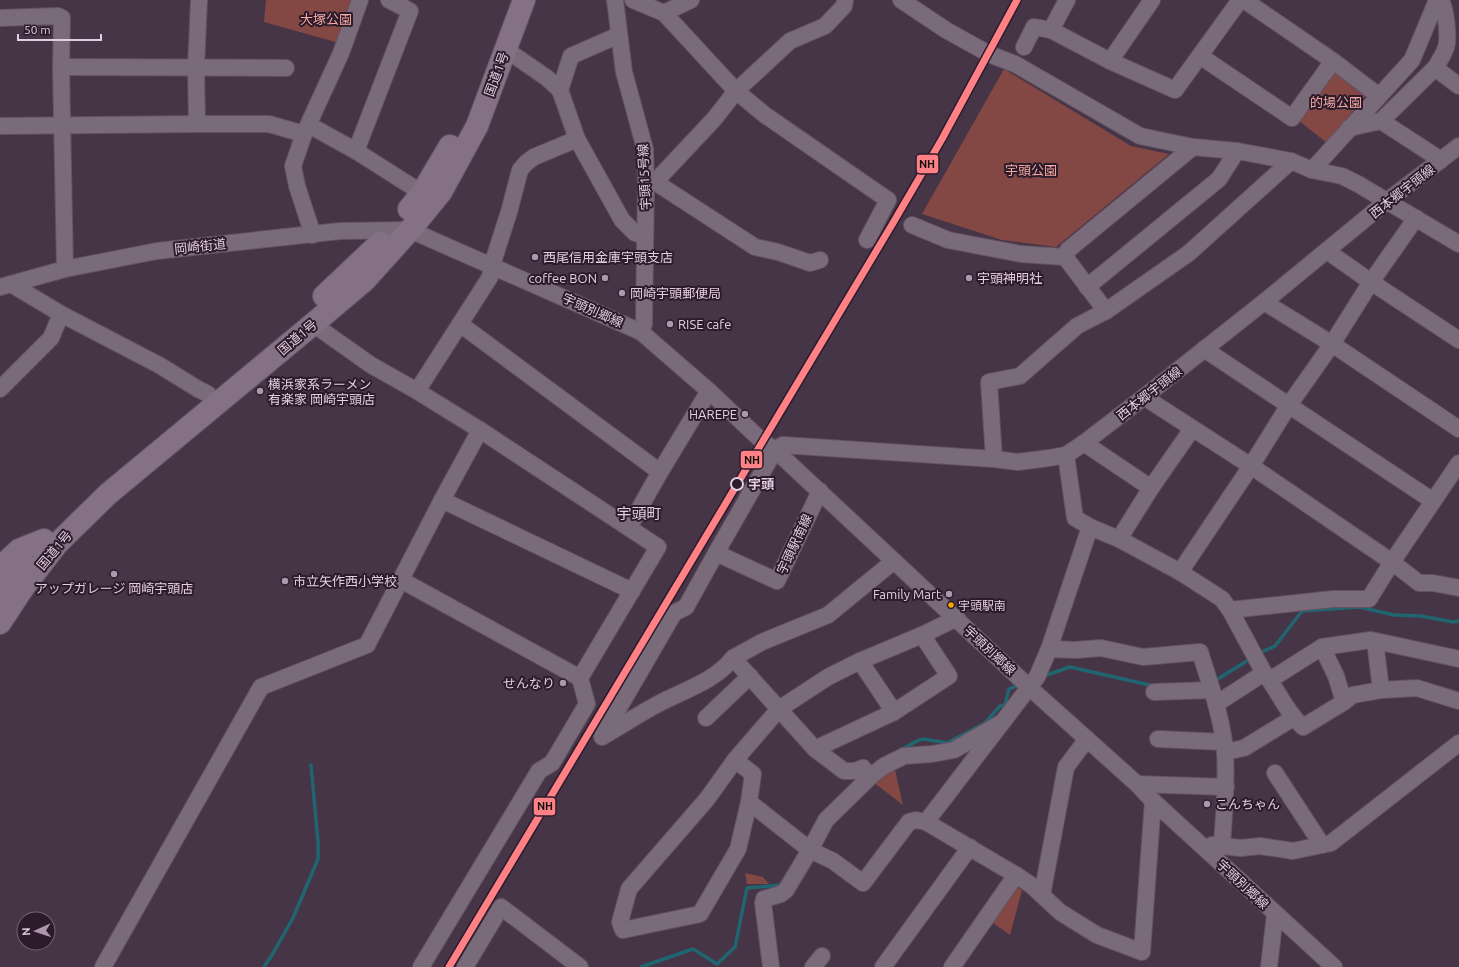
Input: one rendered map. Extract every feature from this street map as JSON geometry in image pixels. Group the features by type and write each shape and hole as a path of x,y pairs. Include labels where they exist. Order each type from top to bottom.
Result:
{"highway":[{"name":"国道1号","path":"0,623 23,588 57,544 108,494 365,280 401,230 459,129 509,0"},
{"name":"国道1号","path":"0,595 44,540 81,503 126,463 302,316 352,270 401,230 441,192 476,126 524,0"},
{"path":"0,568 19,550 44,540"}],"street":[{"path":"197,124 196,67 199,0"},
{"path":"314,235 297,186 293,166 306,129 341,53 360,0"},
{"path":"356,151 410,11 389,0"},
{"name":"宇頭15号線","path":"615,0 624,72 645,149 651,182 645,236 644,324 641,332"},
{"path":"633,0 664,13 736,92 765,115 888,200 867,240"},
{"path":"664,13 691,0"},
{"path":"820,260 810,263 778,252 755,248 651,182 715,118 736,92 790,41 825,26 844,6 845,0"},
{"path":"902,0 946,30 989,54 1015,64 1140,136 1193,146 1238,151 1291,162 1312,170 1342,176 1459,244"},
{"path":"1051,30 1067,0"},
{"path":"1110,61 1152,0"},
{"path":"1024,47 1034,27 1051,30 1110,61 1175,90 1240,0"},
{"path":"1244,0 1332,61 1379,96"},
{"path":"1312,170 1349,128 1392,84 1412,60 1430,20 1437,0"},
{"path":"1349,128 1381,121 1434,68 1447,43 1445,10 1441,0"},
{"path":"0,18 58,16 62,18 61,67 65,269"},
{"path":"560,90 571,56 619,35"},
{"path":"505,49 547,78 560,90 577,139 622,220 635,233 645,236"},
{"path":"1200,56 1292,118 1332,61"},
{"path":"61,67 286,68"},
{"path":"1434,68 1459,86"},
{"path":"1381,121 1453,154"},
{"path":"0,126 269,124 306,129 356,151 422,193"},
{"path":"417,391 490,277 520,170 534,157 577,139"},
{"path":"1065,257 1068,250 1193,146"},
{"path":"1088,287 1219,179 1238,151"},
{"name":"西本郷宇頭線","path":"769,446 783,445 994,459 1018,462 1066,455 1144,397 1264,302 1387,201 1453,154"},
{"path":"994,459 989,382 1020,376 1077,326 1106,311 1189,253 1291,162"},
{"path":"1180,572 1289,405 1332,344 1371,282 1416,218"},
{"path":"912,225 948,240 1021,254 1065,257 1106,311"},
{"name":"岡崎街道","path":"5,285 65,269 157,251 340,231 401,230"},
{"name":"宇頭別郷線","path":"401,230 492,266 641,332 820,491 1030,688 1137,784 1153,801 1334,967"},
{"path":"1327,251 1459,340"},
{"path":"5,285 159,365 208,394"},
{"path":"1264,302 1332,344 1459,429"},
{"path":"0,389 51,338 62,314"},
{"path":"313,324 371,366 417,391 480,430 658,547 580,678 586,704 552,763 539,771 422,967"},
{"path":"460,324 660,472"},
{"path":"1204,349 1433,501"},
{"path":"629,527 709,391"},
{"path":"1144,397 1250,466 1392,562 1419,583 1433,583 1459,588"},
{"path":"1119,539 1151,488 1192,429"},
{"path":"103,967 261,687 367,645 480,430"},
{"path":"1084,443 1151,488"},
{"path":"769,446 716,553 686,607 674,613 602,737 659,703 710,679 733,658 762,642 828,615 894,562"},
{"path":"1066,455 1075,518 1119,539 1180,572 1222,599 1230,610 1267,676 1293,718 1303,727 1353,695 1381,690 1418,688 1459,701"},
{"path":"1230,610 1333,599 1369,599 1392,562 1459,463"},
{"name":"宇頭駅南線","path":"716,553 777,581 820,491"},
{"path":"442,500 632,591"},
{"path":"926,822 1037,677 1049,649 1090,526"},
{"path":"401,580 580,678"},
{"path":"735,760 753,774 749,802 738,849 700,914 623,930 620,922 629,889 707,799 735,760 779,709 828,677 860,661 922,635 956,618"},
{"path":"815,749 894,712 949,676 922,635"},
{"path":"1154,692 1214,697 1267,676 1322,647 1371,640 1459,659"},
{"path":"1375,641 1381,690"},
{"path":"1322,647 1336,676 1344,702"},
{"path":"1049,649 1075,650 1100,648 1143,657 1200,652 1214,697 1224,747 1226,787 1222,845"},
{"path":"733,658 815,749 844,771 867,772 884,766 904,756 932,754 954,750 1001,723"},
{"path":"860,661 894,712"},
{"path":"706,718 750,676"},
{"path":"1158,739 1244,748 1293,718"},
{"path":"1042,895 1066,767 1087,739"},
{"path":"1202,846 1222,845 1241,848 1260,846 1293,851 1331,843 1459,743"},
{"path":"771,967 763,902 764,899 781,894 786,890 826,820 867,772"},
{"path":"1275,773 1322,845"},
{"path":"1137,784 1226,787"},
{"path":"749,802 810,850 833,861 863,883 909,822 916,820 926,822 1016,875 1042,895 1060,912 1097,934 1142,952 1153,801"},
{"path":"883,967 970,847"},
{"path":"952,967 1016,875"},
{"path":"465,967 501,907 580,967"},
{"path":"1269,967 1275,914"}],"green space":[{"name":"大塚公園","path":"266,0 355,0 339,43 264,22"},
{"name":"宇頭公園","path":"1004,69 1131,146 1169,154 1056,247 1002,240 922,214"},
{"name":"的場公園","path":"1335,73 1366,95 1327,143 1298,120"},
{"path":"894,766 903,805 873,782"},
{"path":"745,873 763,877 769,884 747,884"},
{"path":"1017,887 1022,890 1010,935 990,921"}],"waterway":[{"path":"1257,654 1275,646 1302,611 1359,607 1394,615 1421,616 1453,622 1459,621"},
{"path":"1213,682 1250,659"},
{"path":"1044,676 1070,667 1154,686"},
{"path":"900,750 924,739 947,743 985,723 1000,706 1005,705 1009,689 1019,685"},
{"path":"264,967 293,918 318,859 318,842 311,765"},
{"path":"641,967 693,949 717,964 735,947 747,888 782,885"}],"transit line":[{"name":"NH","path":"449,967 893,223 942,139 1017,0"}],"place":[{"name":"西尾信用金庫宇頭支店","path":"535,257"},
{"name":"coffee BON","path":"605,278"},
{"name":"宇頭神明社","path":"969,278"},
{"name":"岡崎宇頭郵便局","path":"622,293"},
{"name":"RISE cafe","path":"670,324"},
{"name":"横浜家系ラーメン 有楽家 岡崎宇頭店","path":"260,391"},
{"name":"HAREPE","path":"745,414"},
{"name":"宇頭","path":"737,484"},
{"name":"アップガレージ 岡崎宇頭店","path":"114,574"},
{"name":"市立矢作西小学校","path":"285,581"},
{"name":"Family Mart","path":"949,594"},
{"name":"宇頭駅南","path":"951,605"},
{"name":"せんなり","path":"563,683"},
{"name":"こんちゃん","path":"1207,804"}],"district":[{"name":"宇頭町","path":"639,513"}]}
